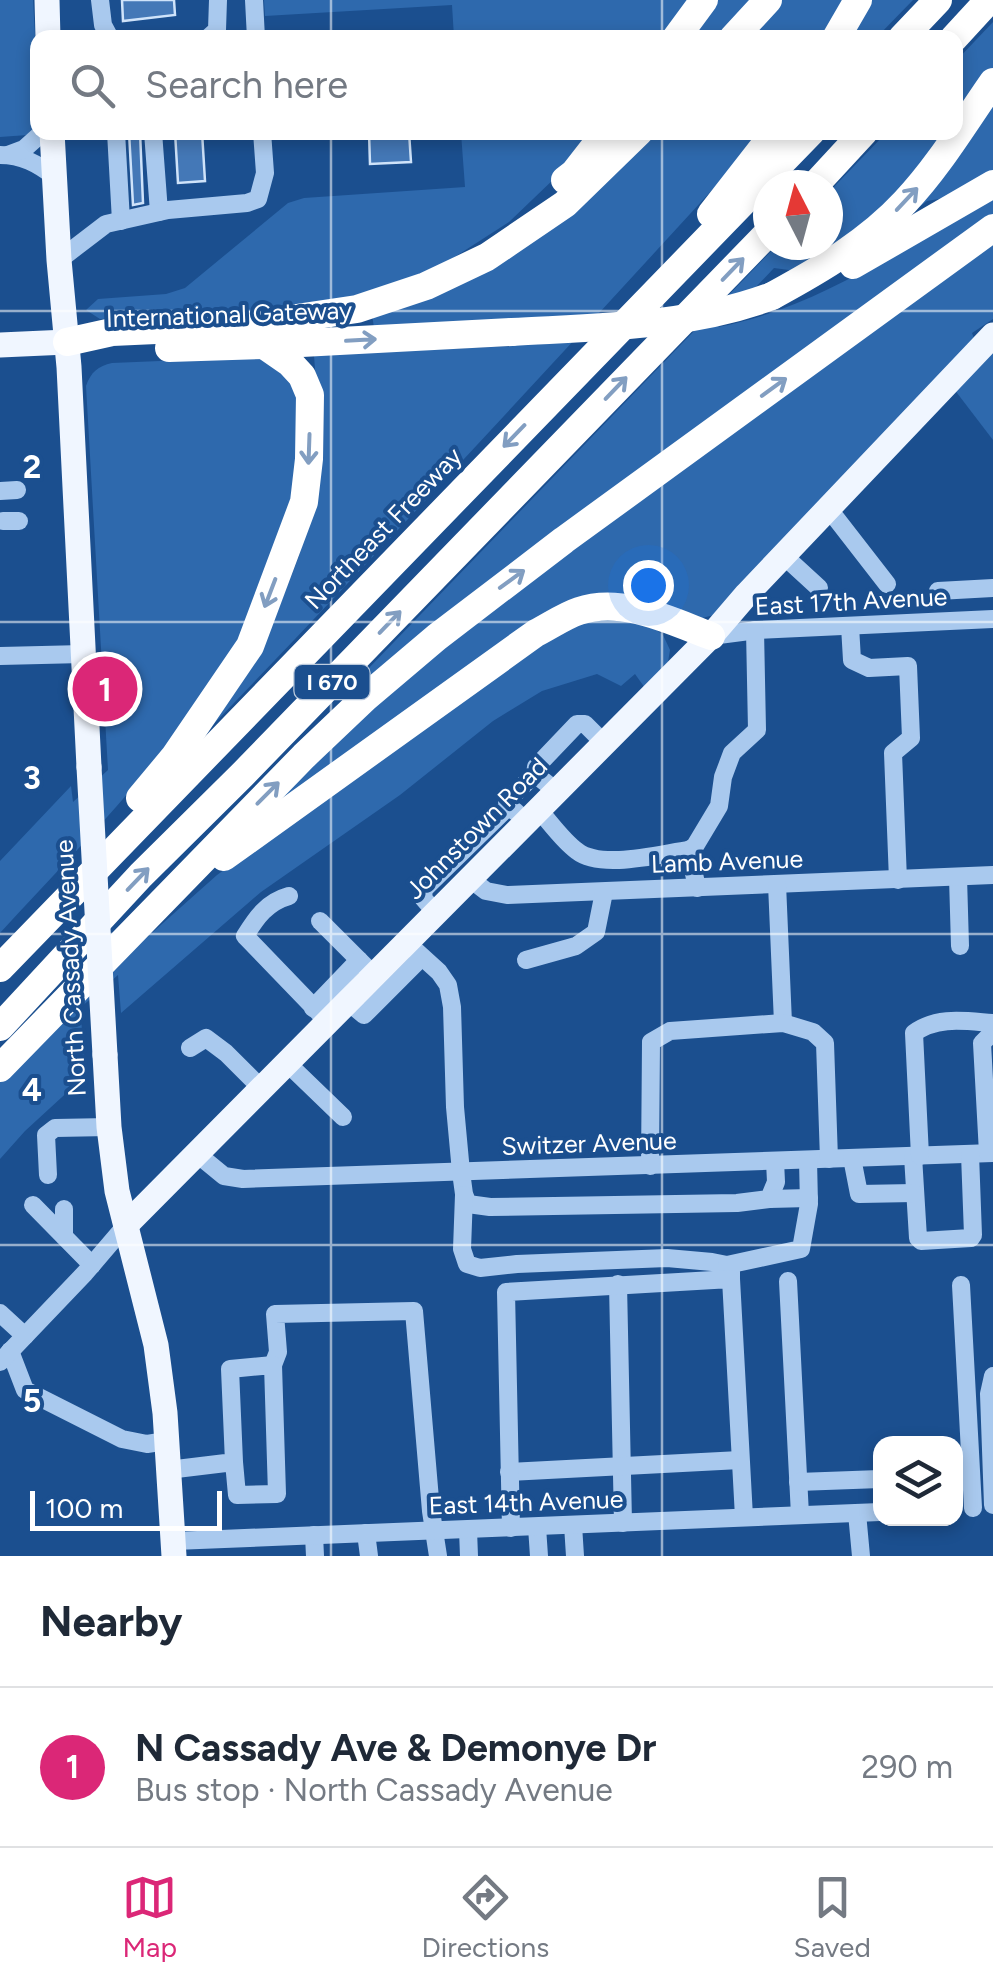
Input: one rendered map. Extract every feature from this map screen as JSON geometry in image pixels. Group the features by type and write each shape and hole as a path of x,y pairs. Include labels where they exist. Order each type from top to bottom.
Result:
{"highway":[{"path":"682,30 704,0"},
{"path":"740,30 768,0"},
{"path":"841,30 858,0"},
{"path":"910,30 938,0"},
{"path":"961,30 989,0"},
{"path":"963,125 993,82"},
{"path":"426,286 498,238 574,173 600,140"},
{"name":"International Gateway","path":"66,342 112,332 244,326 357,309 426,286 487,257 565,204 632,140"},
{"path":"635,313 768,140"},
{"name":"Northeast Freeway","path":"0,968 803,140"},
{"path":"828,170 856,140"},
{"path":"772,296 873,232 928,176 953,140"},
{"name":"International Gateway","path":"66,342 96,349 264,346 682,320 731,310 812,284 849,267 993,184"},
{"path":"0,1068 304,756 452,625 993,228"},
{"name":"I 670","path":"0,1027 141,875 753,248"},
{"path":"52,915 175,756 250,646 304,502 310,396 302,376 264,346"},
{"path":"152,913 262,829 536,633 581,610 623,606 711,636"}],"main road":[{"path":"47,0 48,30"},
{"name":"North Cassady Avenue","path":"53,140 110,1127 117,1192 156,1344 174,1548"},
{"name":"Johnstown Road","path":"126,1225 286,1062 320,1014 347,1001 366,968 414,949 435,912 533,806 711,636 993,335"},
{"path":"0,345 66,342"}],"street":[{"path":"100,0 105,30"},
{"path":"218,0 218,30"},
{"path":"254,0 256,30"},
{"path":"4,155 24,149 34,140"},
{"path":"116,140 121,221"},
{"path":"154,140 159,212"},
{"path":"59,260 106,224 258,198 265,172 263,140"},
{"path":"4,155 37,163 55,177"},
{"path":"828,508 887,584"},
{"path":"783,555 819,588"},
{"path":"938,591 993,588"},
{"path":"965,589 967,621"},
{"name":"East 17th Avenue","path":"711,636 755,630 993,619"},
{"path":"850,626 852,660 869,668 908,666 911,738 893,754 898,880"},
{"path":"535,774 507,800 533,806 578,853 600,860 689,850 719,806 722,778 732,753 757,730 755,630"},
{"path":"0,656 83,654"},
{"path":"435,912 422,898 424,889 533,806 536,767 577,724 585,724 604,742"},
{"path":"689,850 697,888"},
{"name":"Lamb Avenue","path":"469,878 486,892 507,896 993,876"},
{"path":"958,877 960,946"},
{"path":"776,884 783,1023"},
{"path":"526,960 576,946 596,932 604,892"},
{"path":"289,896 258,914 245,936 320,1014 366,968 320,921"},
{"path":"347,1001 364,1015 414,949 448,985 464,1195 462,1249 467,1264 480,1268 667,1258 712,1262 729,1272"},
{"path":"950,1021 992,1023 993,1029 982,1043 984,1153 973,1234 971,1238 921,1241 914,1192 914,1032 927,1024 950,1021"},
{"path":"650,1166 651,1042 670,1031 783,1023 813,1032 824,1043 829,1159"},
{"path":"190,1048 206,1038 226,1052 261,1088"},
{"path":"286,1062 343,1117"},
{"path":"48,1175 46,1135 50,1130 110,1127"},
{"name":"Switzer Avenue","path":"196,1154 224,1176 244,1179 984,1153"},
{"path":"852,1158 859,1194 914,1192"},
{"path":"511,1528 506,1292 729,1272 801,1250 809,1198 808,1160"},
{"path":"769,1199 776,1182 774,1161"},
{"path":"569,1169 569,1206"},
{"path":"464,1195 468,1204 490,1207 809,1198"},
{"path":"34,1205 92,1266"},
{"path":"64,1209 64,1236"},
{"name":"Johnstown Road","path":"5,1356 126,1225"},
{"path":"729,1272 744,1518"},
{"path":"788,1280 800,1515"},
{"path":"618,1284 624,1523"},
{"path":"961,1286 963,1436"},
{"path":"272,1365 230,1368 237,1495 276,1494 272,1365 278,1352 275,1314 414,1311 438,1556"},
{"path":"0,1313 25,1336"},
{"path":"5,1356 25,1390 122,1438 147,1444 166,1441"},
{"path":"963,1476 964,1508 993,1506 989,1394 993,1376"},
{"path":"510,1472 740,1460"},
{"path":"168,1470 234,1462"},
{"path":"798,1482 873,1479"},
{"path":"857,1512 861,1556"},
{"name":"East 14th Avenue","path":"174,1548 314,1536 873,1512"},
{"path":"573,1525 574,1556"},
{"path":"538,1527 539,1556"},
{"path":"468,1530 469,1556"},
{"path":"366,1534 368,1556"},
{"path":"314,1536 314,1556"}],"shaded area":[{"path":"0,0 33,0 30,135 0,137"},
{"path":"264,0 691,0 669,30 454,30 452,5 265,16"},
{"path":"712,0 754,0 726,30 690,30"},
{"path":"776,0 845,0 828,30 748,30"},
{"path":"866,0 913,0 884,30 849,30"},
{"path":"993,22 993,72 963,117 963,54"},
{"path":"993,101 993,174 956,196 927,201 909,215"},
{"path":"462,140 587,140 557,176 509,222 450,260 393,287 331,302 253,311 100,319 86,310 98,299 166,294 185,288 288,203 304,198 465,187"},
{"path":"641,140 756,140 479,443 209,729 280,605 317,493 321,455 314,355 515,346 539,320 374,328 372,314 427,298"},
{"path":"879,140 946,140 900,199 843,238 843,177"},
{"path":"993,192 993,220 347,705 340,698 763,260 812,260 796,271 774,268 718,327 755,318 827,290"},
{"path":"993,240 993,319 972,333 975,341 714,615 702,618 616,596 249,828 416,665"},
{"path":"993,349 993,440 954,389"},
{"path":"258,357 289,378 297,397 300,421 297,467 283,536 258,601 226,662 186,721 95,830 0,933 0,861 71,786 73,802 108,770 88,381 96,370 112,363"},
{"path":"602,615 650,625 663,635 670,650 668,662 645,688 635,674 621,686 597,674 542,691 493,721 400,795 261,892 121,1013 118,975 80,1008 86,1075 0,1159 0,1081 126,956 217,875 533,646"}],"building":[{"path":"122,0 174,0 175,15 123,21"},
{"path":"129,140 140,140 143,203 133,205"},
{"path":"175,140 202,140 205,181 178,183"},
{"path":"369,140 410,140 411,162 370,164"}],"place":[{"name":"N Cassady Ave & Demonye Dr","path":"105,689"}]}
